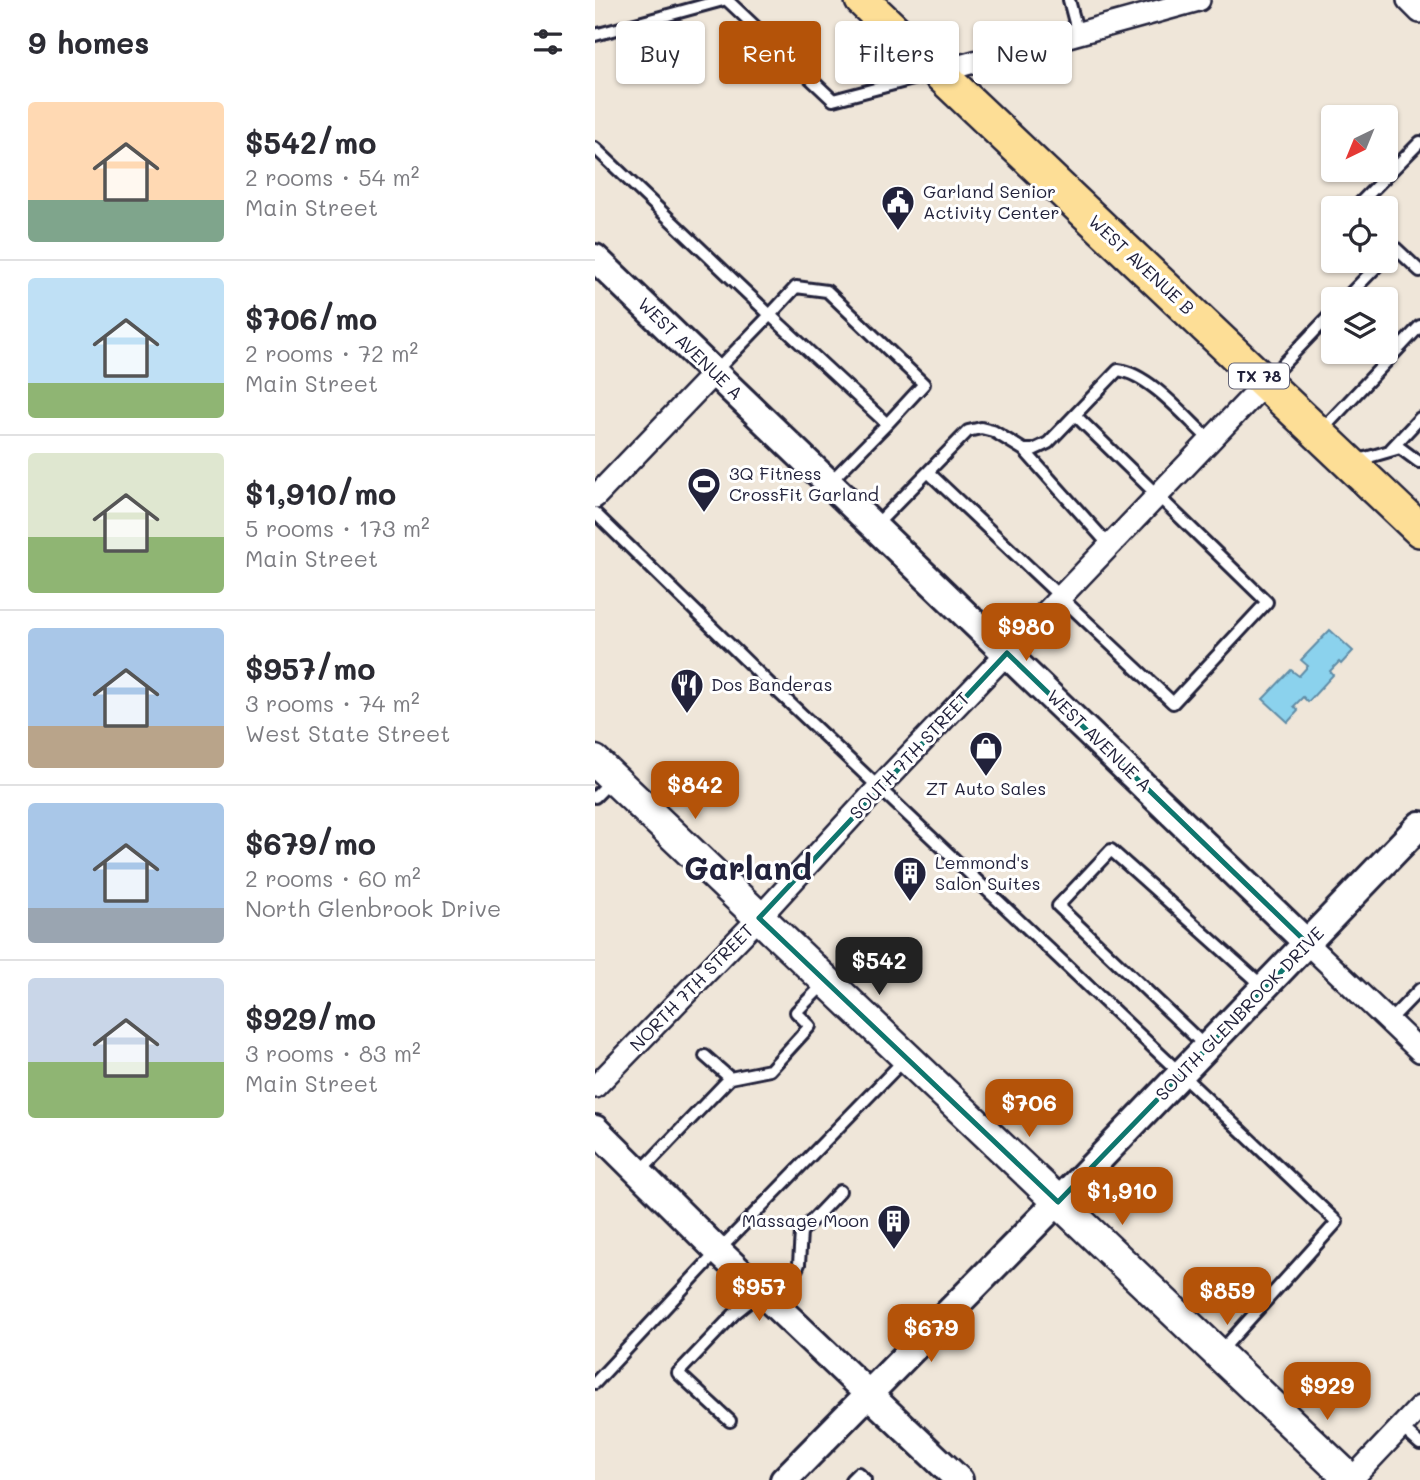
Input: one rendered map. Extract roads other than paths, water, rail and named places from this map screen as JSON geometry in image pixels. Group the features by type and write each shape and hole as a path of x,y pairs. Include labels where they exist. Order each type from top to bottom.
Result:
{"main road":[{"name":"WEST AVENUE B","path":"862,0 884,21"},
{"name":"WEST AVENUE B","path":"951,84 1420,530"},
{"path":"601,779 759,918 1351,1480"}],"street":[{"path":"959,66 1199,0"},
{"path":"1408,0 1420,12"},
{"name":"WEST AVENUE A","path":"595,258 1420,1051"},
{"path":"595,497 715,372"},
{"name":"SOUTH 7TH STREET","path":"759,918 879,787 1265,383"},
{"name":"SOUTH GLENBROOK DRIVE","path":"784,1480 1413,836"},
{"name":"NORTH 7TH STREET","path":"595,1087 759,918"},
{"path":"595,1129 718,1251 959,1480"},
{"path":"1351,1480 1420,1407"}],"lane":[{"path":"595,35 725,0 833,100 893,84"},
{"path":"1069,0 1078,34"},
{"path":"1367,196 1420,142"},
{"path":"595,148 887,424"},
{"path":"1398,250 1420,271"},
{"path":"1357,287 1370,273"},
{"path":"715,372 796,287 827,292 924,384 830,482"},
{"path":"1265,383 1321,325"},
{"path":"1319,433 1420,326"},
{"path":"1024,450 1033,450 1048,443 1118,370 1130,371 1153,387 1210,440"},
{"path":"928,472 1173,703 1267,602 1075,415"},
{"path":"1391,449 1420,418"},
{"path":"875,526 968,431 981,428 993,431 1024,450 1109,545"},
{"path":"1349,463 1400,448 1419,462"},
{"path":"595,513 1337,1222 1218,1353"},
{"path":"1207,1048 1058,906 1111,849 1265,988"},
{"path":"639,1173 730,1078 770,1070 810,1026 796,1012 826,982"},
{"path":"1389,1021 1420,989"},
{"path":"705,1056 730,1078"},
{"path":"595,1383 718,1251 906,1058"},
{"path":"730,1422 678,1373 734,1314 761,1292 794,1275 798,1269 801,1232 840,1191"},
{"path":"1401,1427 1420,1444"},
{"path":"851,1480 858,1473 865,1480"}],"water":[{"path":"1330,630 1353,651 1330,671 1333,675 1308,702 1303,697 1294,706 1298,711 1288,722 1263,699 1291,670 1299,676 1308,666 1301,660"}],"place":[{"name":"Garland Senior Activity Center","path":"898,232"},
{"name":"3Q Fitness CrossFit Garland","path":"704,514"},
{"name":"Dos Banderas","path":"687,715"},
{"name":"ZT Auto Sales","path":"986,778"},
{"name":"Lemmond's Salon Suites","path":"910,903"},
{"name":"Massage Moon","path":"894,1251"}],"district":[{"name":"Garland","path":"748,869"}]}
